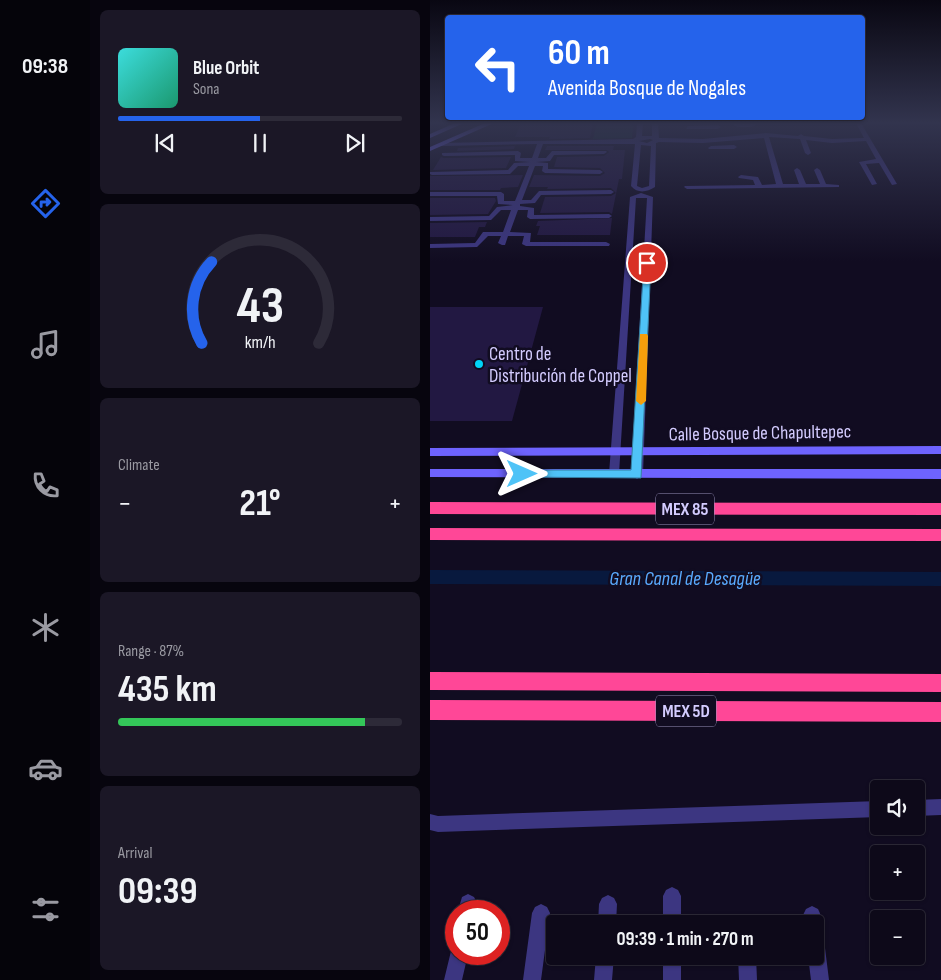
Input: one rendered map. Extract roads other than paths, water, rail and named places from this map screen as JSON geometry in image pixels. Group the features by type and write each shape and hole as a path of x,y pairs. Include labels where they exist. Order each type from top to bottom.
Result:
{"highway":[{"name":"MEX 85","path":"430,508 941,510"},
{"name":"MEX 85","path":"430,534 941,535"},
{"name":"MEX 5D","path":"430,681 941,684"},
{"name":"MEX 5D","path":"430,710 941,712"}],"main road":[{"name":"Calle Bosque de Chapultepec","path":"430,452 941,450"},
{"path":"430,473 637,475 941,474"}],"street":[{"path":"432,173 510,172 512,169"},
{"path":"502,243 530,169"},
{"path":"545,169 545,171 600,172"},
{"path":"635,169 634,186 642,190 652,187 653,169"},
{"path":"775,169 780,186"},
{"path":"866,169 874,184"},
{"path":"885,169 894,184"},
{"path":"797,170 803,186"},
{"path":"817,170 824,186"},
{"path":"742,177 756,178 759,186"},
{"path":"687,187 837,186"},
{"path":"430,219 491,218 498,208 533,202 539,193 611,192"},
{"path":"430,194 501,194 500,203 532,208 530,217 608,216"},
{"path":"614,474 633,197 641,195 650,197 637,475"},
{"path":"630,230 648,230"},
{"path":"430,246 477,245 485,234 527,234 526,244 606,244"},
{"path":"627,280 646,280"},
{"path":"617,429 640,429"},
{"path":"925,808 941,807"},
{"path":"430,822 438,824 870,809"},
{"path":"672,896 672,915"},
{"path":"607,915 608,904"},
{"path":"532,980 541,913"},
{"path":"453,980 456,965"},
{"path":"603,980 604,965"},
{"path":"672,965 672,980"},
{"path":"747,965 748,980"},
{"path":"818,965 820,980"}],"waterway":[{"name":"Gran Canal de Desagüe","path":"430,577 941,579"}],"place":[{"name":"Centro de Distribución de Coppel","path":"479,364"}]}
